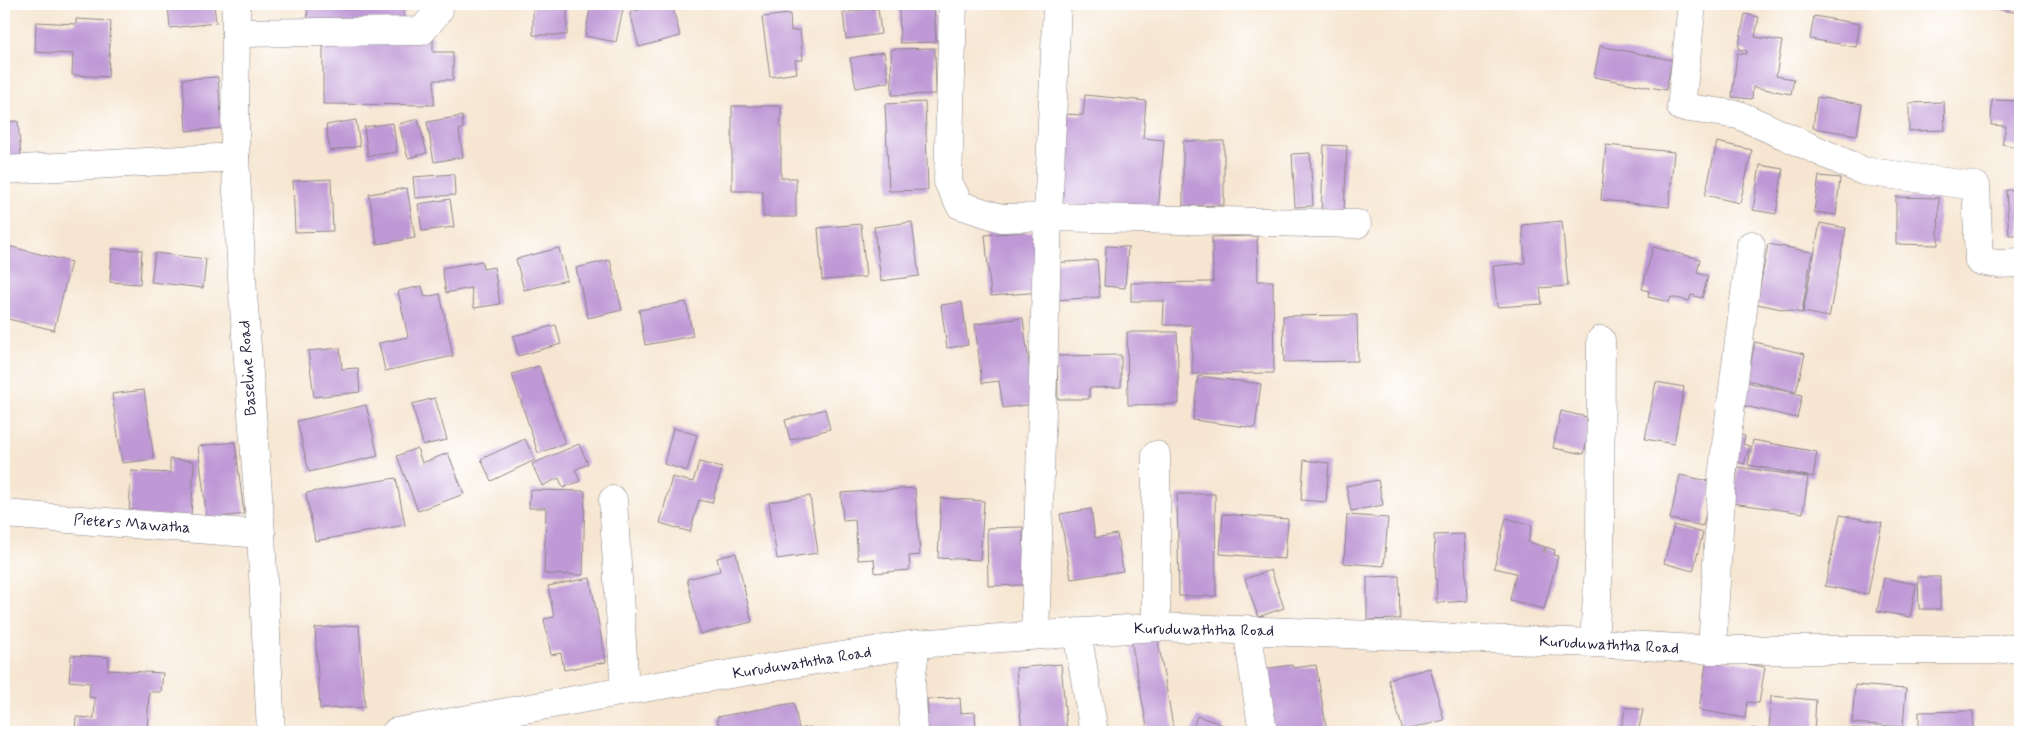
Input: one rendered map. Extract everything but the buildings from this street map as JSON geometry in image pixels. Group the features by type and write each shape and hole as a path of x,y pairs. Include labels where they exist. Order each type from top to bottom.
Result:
{"street":[{"name":"Baseline Road","path":"236,4 235,158 242,294 261,534 271,732"},
{"path":"236,33 422,31 439,10 438,4"},
{"path":"953,4 948,182 960,205 1001,218 1048,217 1357,224"},
{"path":"1035,635 1048,217 1057,4"},
{"path":"1692,4 1681,107 1739,116 1863,171 1976,186 1979,261 2020,263"},
{"path":"4,170 235,158"},
{"path":"1712,650 1722,477 1751,245"},
{"path":"1594,643 1600,550 1601,340"},
{"path":"1156,454 1156,627"},
{"path":"613,500 625,691"},
{"name":"Pieters Mawatha","path":"4,514 261,534"},
{"name":"Kuruduwaththa Road","path":"396,732 625,691 916,644 1156,627 1594,643 1712,650 1985,650 2020,647"},
{"path":"1247,629 1262,732"},
{"path":"1077,632 1094,732"},
{"path":"914,732 911,680 916,644"}]}
